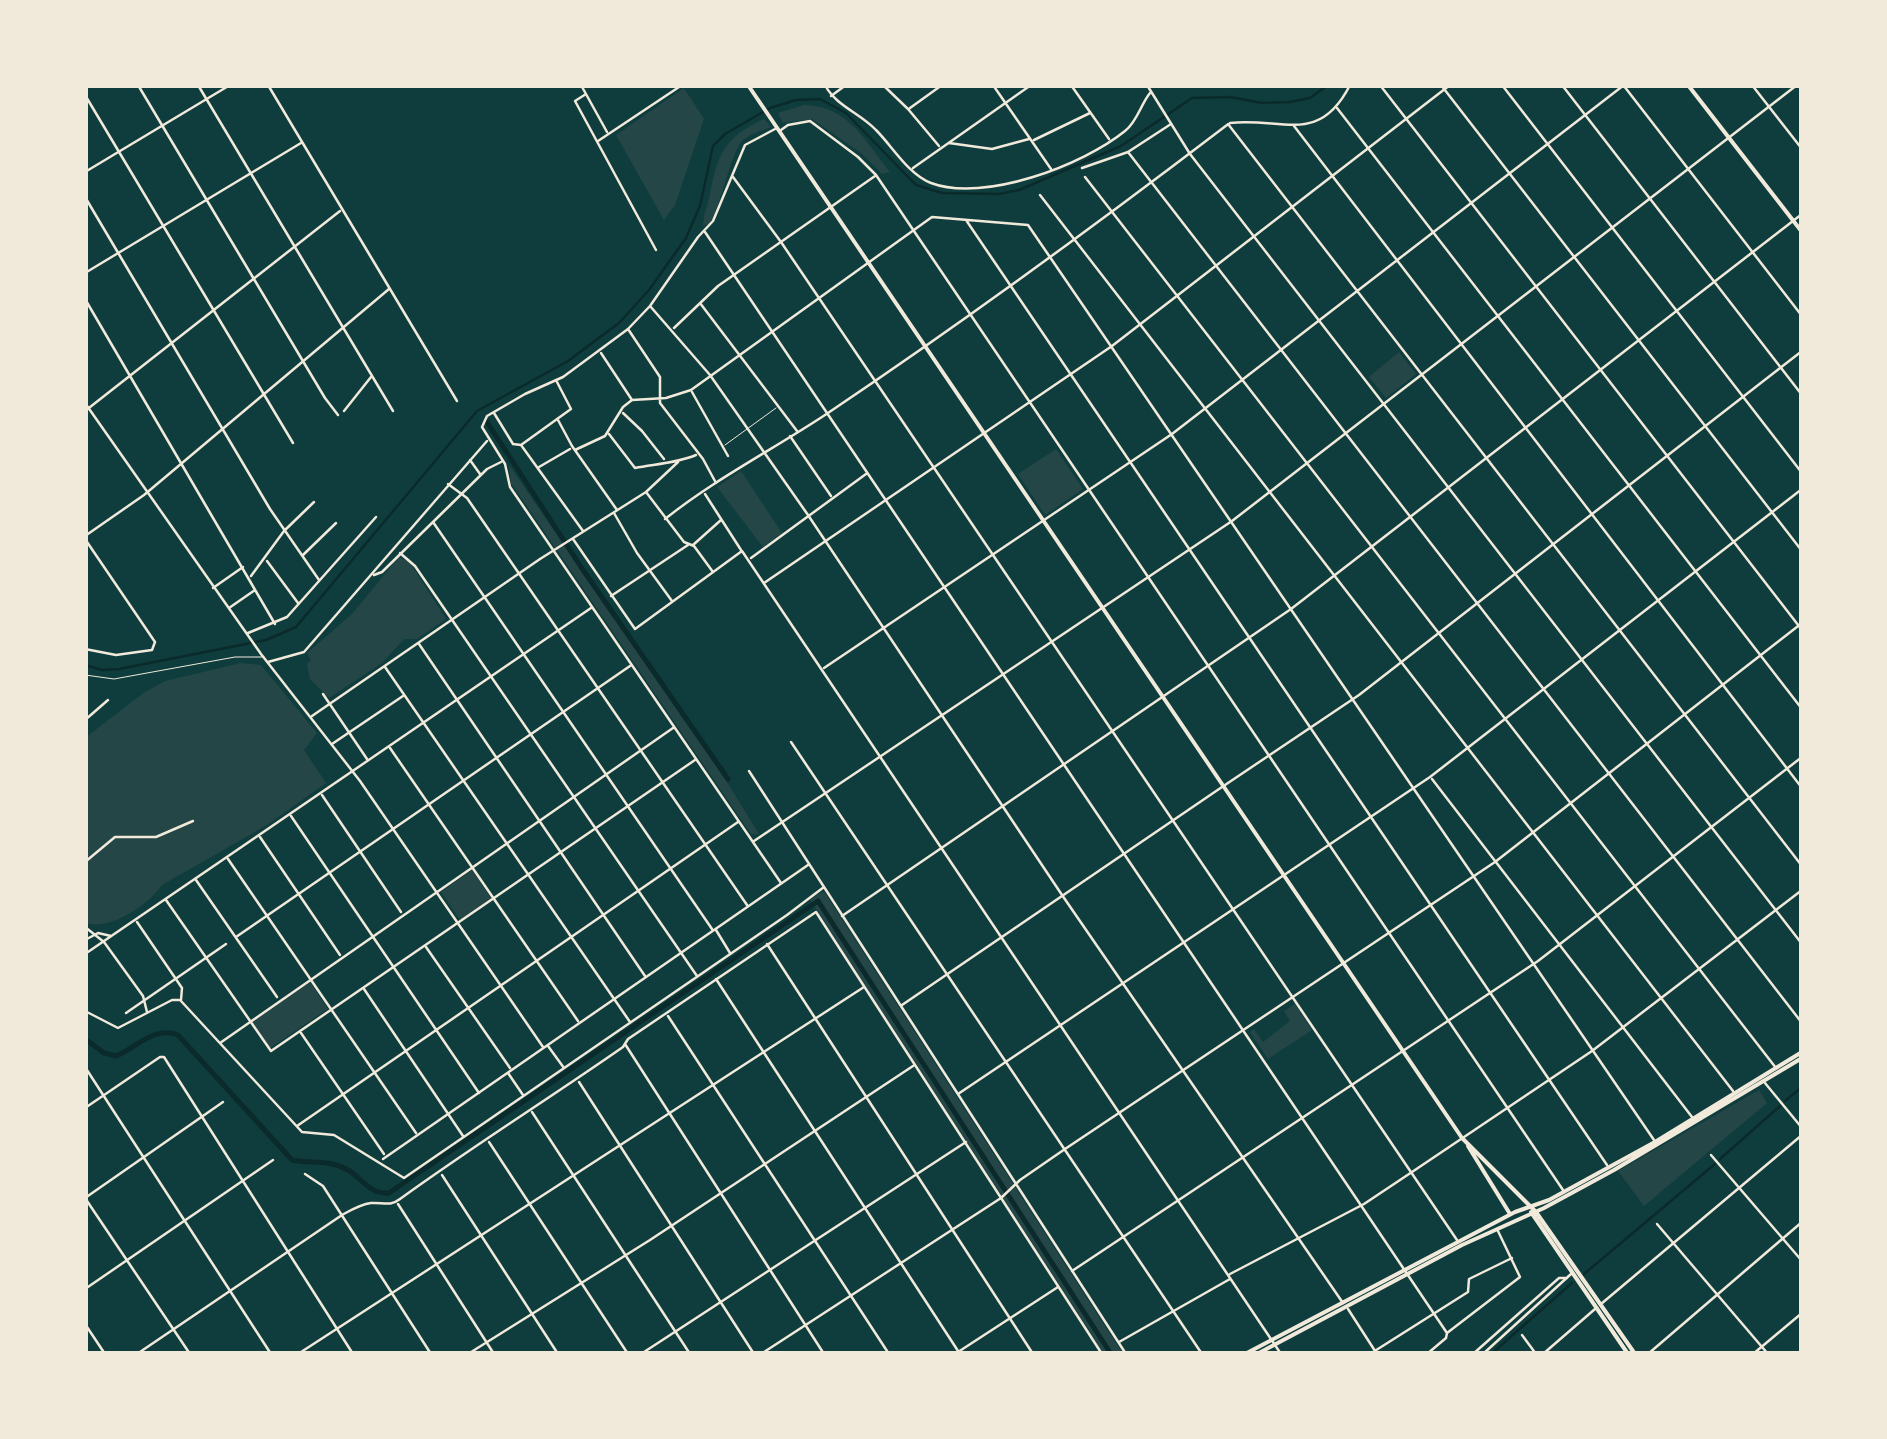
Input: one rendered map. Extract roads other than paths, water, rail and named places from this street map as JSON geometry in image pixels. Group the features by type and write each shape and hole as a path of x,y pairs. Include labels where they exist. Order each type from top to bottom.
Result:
{"main road":[{"path":"748,85 1403,1050 1511,1218"},
{"path":"1688,85 1802,232"},
{"path":"1408,1271 1458,1242 1533,1211 1656,1144 1802,1055"},
{"path":"1533,1211 1656,1144 1693,1118 1765,1082 1778,1071"},
{"path":"1462,1138 1533,1211 1571,1274 1632,1354"},
{"path":"1245,1354 1511,1218"},
{"path":"1257,1354 1274,1342"}],"street":[{"path":"138,85 338,416"},
{"path":"198,85 393,410"},
{"path":"85,172 230,85"},
{"path":"268,85 457,401"},
{"path":"581,85 608,134"},
{"path":"825,85 831,96 874,127 912,169 935,185 999,187 1050,169 1110,140 1132,125 1152,92"},
{"path":"831,96 846,85"},
{"path":"883,85 940,147"},
{"path":"908,108 942,85"},
{"path":"993,85 1050,169"},
{"path":"912,169 1031,85"},
{"path":"1071,85 1110,140"},
{"path":"1147,85 1190,154 1802,944"},
{"path":"665,519 1052,258 1228,124 1308,124 1337,108 1350,85"},
{"path":"761,1354 1001,1198 1066,1149 1495,862 1801,627 1380,85"},
{"path":"1441,85 1802,551"},
{"path":"764,583 1141,325 1450,85"},
{"path":"1502,85 1802,473"},
{"path":"1562,85 1802,395"},
{"path":"823,669 1172,434 1624,85 1802,316"},
{"path":"1752,85 1802,149"},
{"path":"754,841 1232,521 1797,85"},
{"path":"596,142 679,86"},
{"path":"586,94 576,101 656,250"},
{"path":"85,96 292,443"},
{"path":"1337,108 1802,709"},
{"path":"947,143 992,149 1032,140 1090,113"},
{"path":"781,883 510,486 483,423 493,412 600,352 628,329 705,232 733,177 744,144 776,127 810,122 876,175 1564,1192"},
{"path":"1082,168 1128,152 1171,122"},
{"path":"1228,124 1802,866"},
{"path":"1294,126 1802,788"},
{"path":"85,272 302,142"},
{"path":"1128,152 1802,1023"},
{"path":"672,330 734,275 876,175"},
{"path":"1085,176 1778,1071"},
{"path":"733,177 781,242 1458,1242"},
{"path":"1040,195 1736,1096"},
{"path":"85,196 284,531 319,580"},
{"path":"342,210 86,407 264,658 353,771 542,1048"},
{"path":"842,916 1291,609 1802,214"},
{"path":"538,468 608,432 632,400 691,390 936,216 1030,227 1656,1144"},
{"path":"965,218 1609,1167"},
{"path":"705,232 1448,1333"},
{"path":"85,649 110,655 136,653 152,650 153,638 85,538 146,492 389,289"},
{"path":"85,300 275,624"},
{"path":"700,303 798,432"},
{"path":"650,306 710,375 808,515 1062,895 1300,1238 1374,1353 1468,1292 1469,1279 1512,1258"},
{"path":"628,329 660,378 659,397 665,410 716,484"},
{"path":"600,352 632,400"},
{"path":"901,1006 1352,699 1802,352"},
{"path":"344,411 372,376"},
{"path":"493,412 514,444 521,445 571,409 556,380"},
{"path":"691,390 728,456"},
{"path":"621,411 664,460"},
{"path":"558,420 648,570 673,602"},
{"path":"608,432 633,468 664,460 678,462"},
{"path":"790,436 832,497"},
{"path":"264,658 301,654 488,440"},
{"path":"521,445 584,532"},
{"path":"310,717 646,492 678,462 697,454"},
{"path":"469,458 481,476"},
{"path":"372,575 382,572 481,476 502,461"},
{"path":"748,560 867,474"},
{"path":"448,484 463,495 520,573 748,906"},
{"path":"958,1094 1430,777 1802,489"},
{"path":"703,491 1281,1354"},
{"path":"646,492 714,573"},
{"path":"250,577 284,531 314,502"},
{"path":"246,633 275,624 298,604 376,517"},
{"path":"610,596 691,544 722,519"},
{"path":"433,522 731,954"},
{"path":"416,523 423,530"},
{"path":"302,556 336,524"},
{"path":"571,540 636,629 742,551"},
{"path":"400,552 411,560 698,977"},
{"path":"266,559 298,604"},
{"path":"213,588 244,566"},
{"path":"228,608 257,589"},
{"path":"85,954 592,608"},
{"path":"418,642 646,976"},
{"path":"384,666 630,1023"},
{"path":"236,937 632,666"},
{"path":"323,694 368,761"},
{"path":"332,744 404,695"},
{"path":"85,720 108,700"},
{"path":"220,1044 674,727"},
{"path":"791,742 1202,1354"},
{"path":"389,746 578,1023"},
{"path":"1072,1271 1534,964 1802,757"},
{"path":"166,900 268,1050 274,1050 697,759"},
{"path":"749,771 1126,1354"},
{"path":"1430,777 1693,1118"},
{"path":"320,793 402,914"},
{"path":"290,814 479,1093"},
{"path":"85,862 115,837 156,837 193,821"},
{"path":"297,1126 740,822"},
{"path":"259,836 341,956"},
{"path":"227,858 417,1134"},
{"path":"382,1162 385,1156 809,864"},
{"path":"196,879 278,1000"},
{"path":"85,1011 114,1028 174,1000 181,1001 307,1135 334,1134 404,1178 824,887"},
{"path":"1118,1343 1363,1205 1592,1051 1802,890"},
{"path":"137,1354 342,1215 370,1203 396,1202 441,1173 816,912 1100,1354"},
{"path":"136,920 175,977 183,992 181,1001"},
{"path":"85,927 104,942 144,998 146,1012"},
{"path":"85,940 98,933 112,936"},
{"path":"126,1013 226,944"},
{"path":"767,944 1032,1354"},
{"path":"425,945 510,1071 523,1097"},
{"path":"716,979 958,1353 1059,1287"},
{"path":"298,1354 865,987"},
{"path":"363,988 464,1138"},
{"path":"666,1013 888,1354"},
{"path":"300,1032 385,1156"},
{"path":"548,1044 565,1069"},
{"path":"625,1044 824,1354"},
{"path":"85,1108 160,1056 164,1057 353,1354"},
{"path":"468,1354 914,1065"},
{"path":"85,1067 270,1354"},
{"path":"578,1080 754,1354"},
{"path":"1765,1082 1802,1128"},
{"path":"190,1354 85,1198 222,1102"},
{"path":"530,1110 690,1354"},
{"path":"1544,1354 1802,1135"},
{"path":"487,1140 628,1354"},
{"path":"641,1354 966,1142"},
{"path":"1712,1155 1802,1261"},
{"path":"85,1289 274,1160"},
{"path":"441,1173 558,1354"},
{"path":"305,1174 320,1182 431,1354"},
{"path":"396,1202 494,1354"},
{"path":"1648,1354 1802,1222"},
{"path":"1657,1224 1768,1354"},
{"path":"1427,1354 1520,1276 1496,1228"},
{"path":"1474,1354 1559,1278 1571,1274"},
{"path":"1483,1354 1571,1274"},
{"path":"1536,1300 1542,1302"},
{"path":"1753,1354 1802,1312"},
{"path":"85,1324 105,1354"},
{"path":"1502,1329 1506,1334"},
{"path":"1522,1335 1536,1354"}],"lane":[{"path":"723,446 778,406"},
{"path":"85,675 114,679 235,657 264,658"}],"waterway":[{"path":"85,665 119,669 266,640 296,627 477,411 568,361 619,323 649,290 686,238 700,206 713,146 725,134 770,108 796,100 820,99 846,113 916,185 942,193 999,194 1019,190 1121,146 1192,98 1290,102 1310,98 1328,85"},
{"path":"487,422 581,567 728,779"},
{"path":"85,1039 104,1053 116,1056 153,1035 178,1035 292,1160 341,1167 372,1189 389,1193 818,901 1111,1354"},
{"path":"1785,1101 1802,1087"},
{"path":"1720,1159 1780,1106"},
{"path":"1584,1274 1715,1164"},
{"path":"1491,1354 1572,1283"}]}
